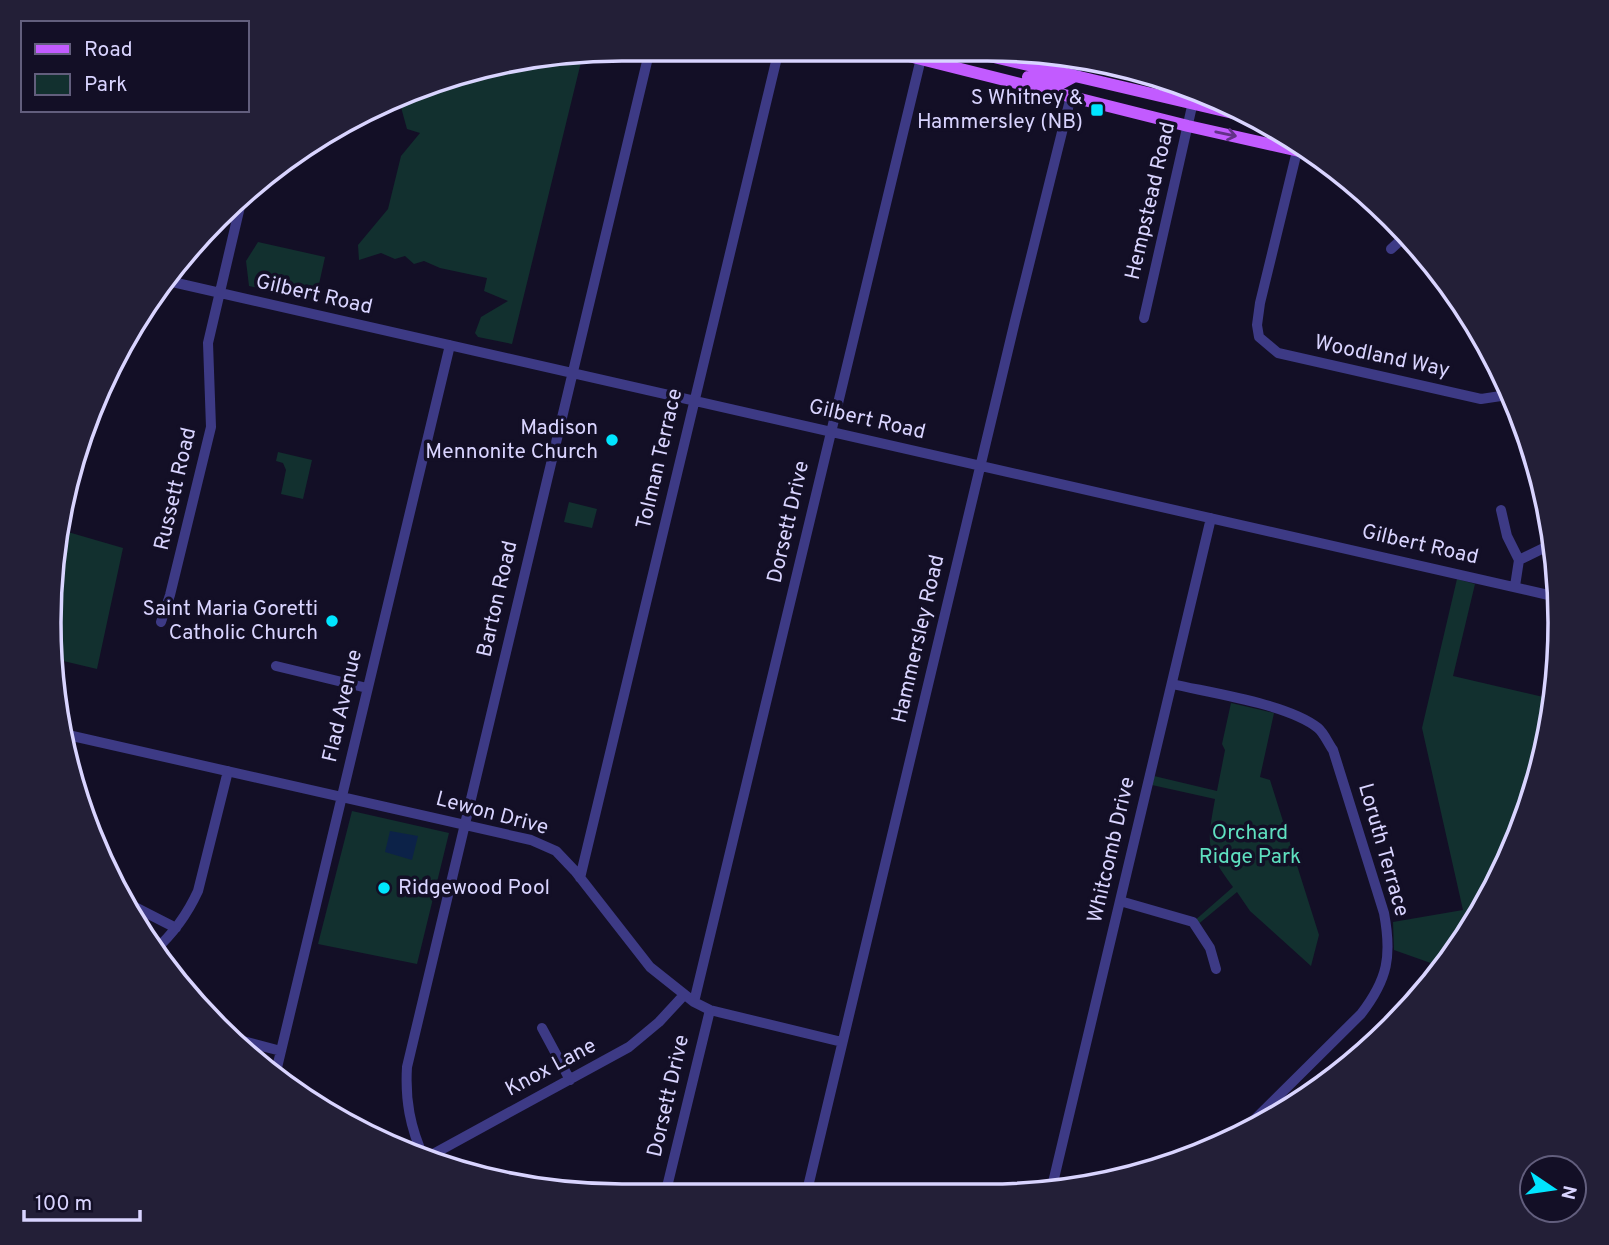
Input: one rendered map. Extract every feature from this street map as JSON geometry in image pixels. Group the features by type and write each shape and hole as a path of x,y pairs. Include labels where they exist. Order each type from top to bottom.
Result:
{"main road":[{"path":"942,61 1188,126 1283,146"},
{"path":"1014,62 1177,95"},
{"path":"965,69 988,69 1062,83 1075,76"}],"street":[{"name":"Barton Road","path":"420,1146 409,1117 405,1091 407,1067 647,61"},
{"name":"Tolman Terrace","path":"580,878 776,61"},
{"name":"Dorsett Drive","path":"694,1002 920,61"},
{"path":"1075,76 1076,69"},
{"name":"Hammersley Road","path":"809,1184 1071,96"},
{"name":"Hempstead Road","path":"1144,318 1193,101"},
{"name":"Woodland Way","path":"1299,157 1261,303 1257,329 1259,337 1278,353 1325,365 1481,398 1500,396"},
{"name":"Russett Road","path":"161,622 211,427 208,343 238,215"},
{"path":"1391,249 1399,242"},
{"name":"Gilbert Road","path":"176,283 1547,594"},
{"name":"Flad Avenue","path":"278,1065 450,345"},
{"path":"1501,510 1507,536 1519,560 1514,586"},
{"name":"Whitcomb Drive","path":"1054,1180 1211,518"},
{"path":"1519,560 1543,548"},
{"path":"276,666 368,688"},
{"name":"Loruth Terrace","path":"1172,684 1284,710 1302,717 1321,730 1333,750 1384,913 1389,939 1388,962 1381,984 1371,1001 1263,1111"},
{"name":"Lewon Drive","path":"73,736 531,840 556,852 580,878 650,967 694,1002 710,1010 842,1042"},
{"path":"162,943 190,908 198,891 228,771"},
{"path":"1121,901 1192,922 1210,948 1216,969"},
{"path":"140,909 176,928"},
{"name":"Knox Lane","path":"436,1152 629,1047 659,1022 684,995"},
{"name":"Dorsett Drive","path":"668,1184 710,1010"},
{"path":"542,1028 570,1080"},
{"path":"251,1043 281,1051"}],"green space":[{"path":"581,63 512,344 478,337 475,333 481,317 508,301 484,291 487,278 440,268 424,261 414,264 405,256 395,259 381,253 359,260 358,245 388,209 401,156 420,133 407,129 401,107 442,91 513,72"},
{"path":"258,242 325,257 317,293 309,299 249,286 246,261"},
{"path":"278,452 312,460 303,499 281,494 286,470 283,463 276,461"},
{"path":"569,502 597,509 592,528 564,522"},
{"path":"69,532 123,548 97,669 62,661 62,586"},
{"path":"1457,579 1475,584 1453,676 1543,697 1529,768 1505,837 1473,903 1432,964 1394,950 1393,922 1463,910 1422,728"},
{"name":"Orchard Ridge Park","path":"1231,703 1274,713 1260,777 1270,780 1319,935 1311,966 1250,911 1237,892 1196,926 1193,922 1233,887 1217,864 1210,846 1210,826 1215,799 1152,785 1154,776 1217,791 1225,750 1222,744"},
{"name":"Ridgewood Pool","path":"352,811 449,833 417,964 318,944"}],"water":[{"path":"390,831 418,836 412,860 385,852"}],"place":[{"name":"S Whitney & Hammersley (NB)","path":"1097,110"},
{"name":"Madison Mennonite Church","path":"612,440"},
{"name":"Saint Maria Goretti Catholic Church","path":"332,621"},
{"name":"Ridgewood Pool","path":"384,888"}]}
